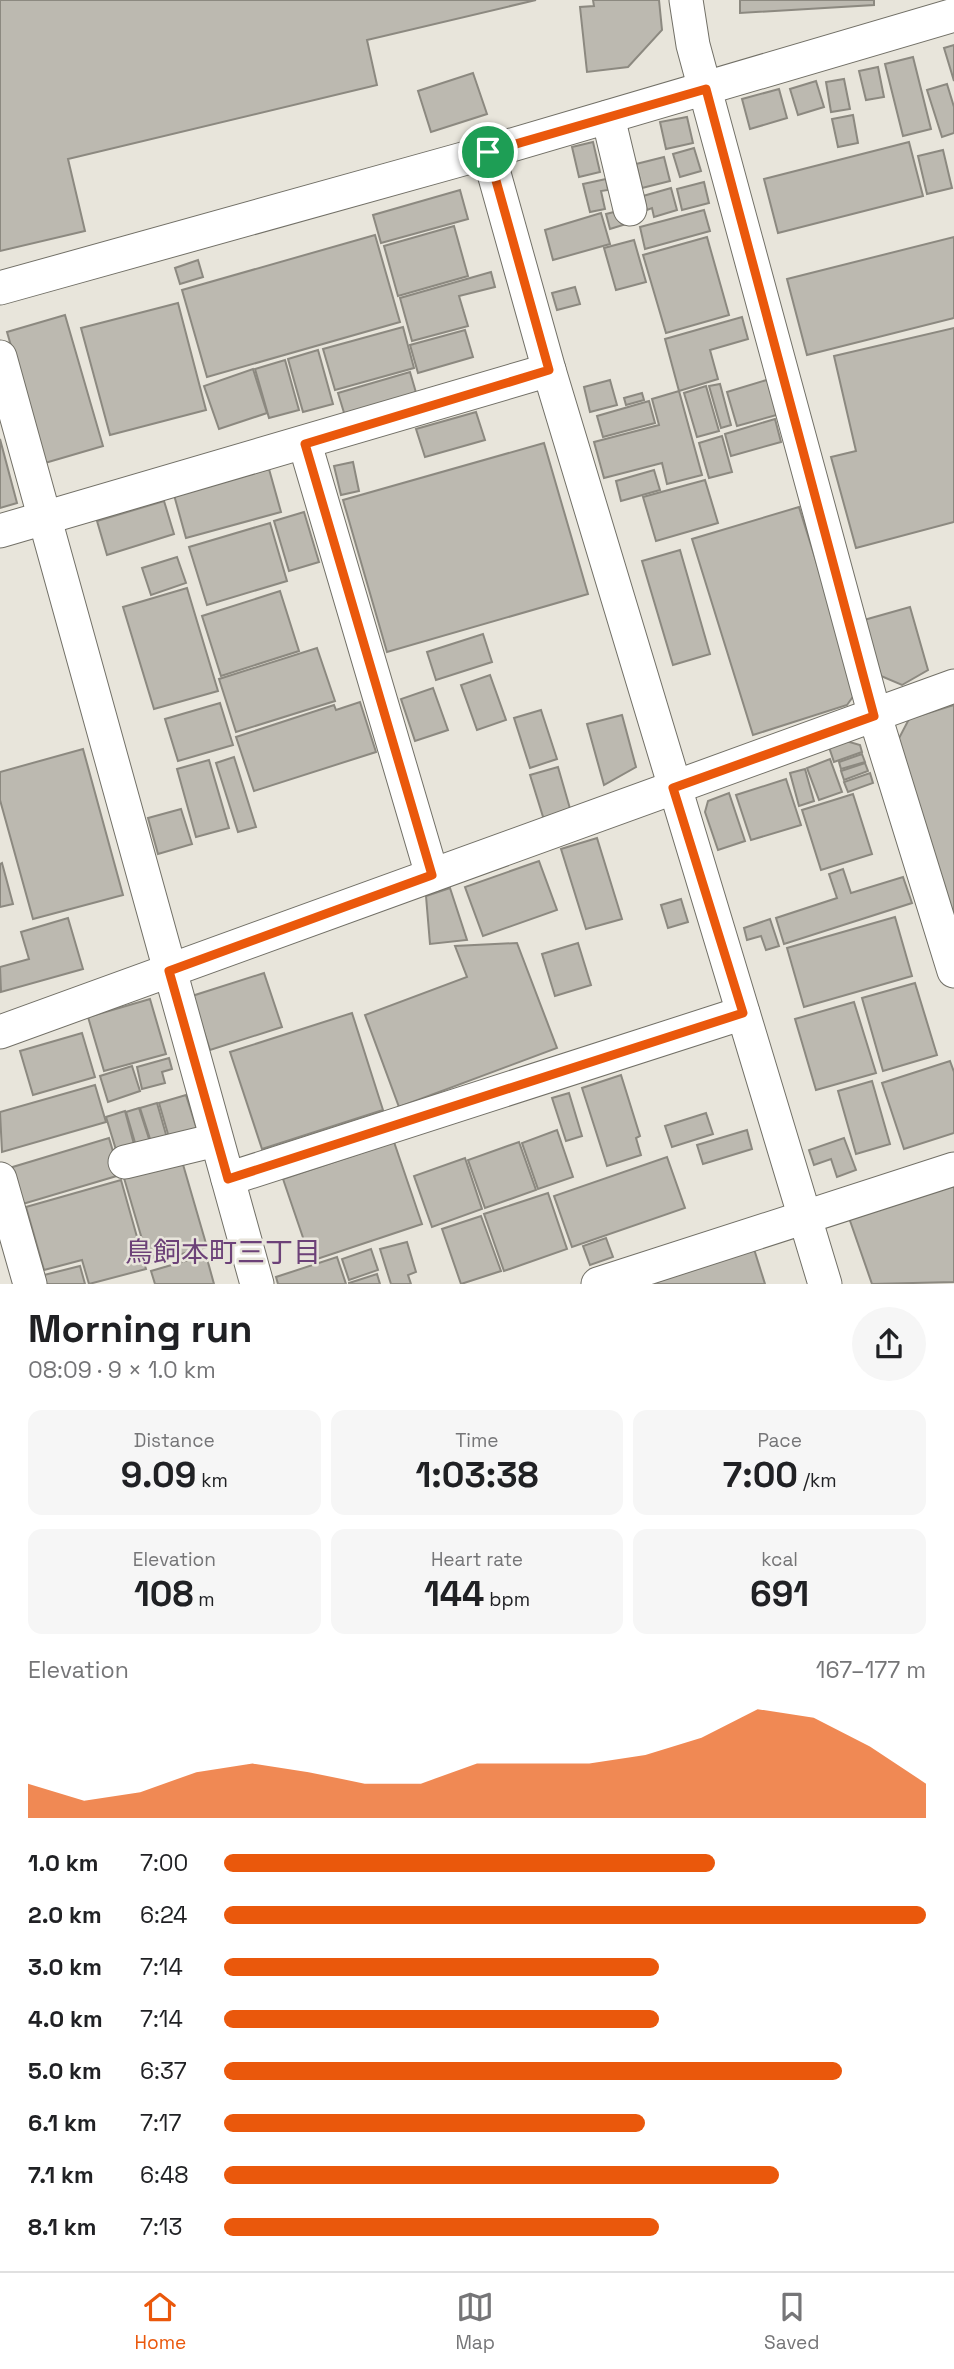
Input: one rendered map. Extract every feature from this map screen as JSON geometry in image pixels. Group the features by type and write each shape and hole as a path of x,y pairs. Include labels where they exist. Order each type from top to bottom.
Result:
{"street":[{"path":"686,0 693,45 874,716 954,971"},
{"path":"0,288 488,152 954,15"},
{"path":"608,117 630,209"},
{"path":"488,152 549,370 673,788 807,1218 825,1284"},
{"path":"0,357 257,1284"},
{"path":"0,531 305,444 549,370"},
{"path":"305,444 432,875"},
{"path":"0,1032 954,686"},
{"path":"228,1179 743,1013"},
{"path":"125,1162 216,1140"},
{"path":"598,1284 954,1169"},
{"path":"0,1179 30,1284"}],"building":[{"path":"0,0 536,0 367,40 377,85 68,159 85,231 0,251"},
{"path":"593,0 659,0 662,30 628,67 587,72 580,7 594,6"},
{"path":"740,0 874,0 874,5 740,13"},
{"path":"954,45 954,81 944,48"},
{"path":"913,57 931,129 903,136 885,64"},
{"path":"878,67 884,97 866,100 859,71"},
{"path":"473,73 487,114 431,132 418,91"},
{"path":"844,79 850,109 831,112 826,82"},
{"path":"816,81 824,107 798,115 790,89"},
{"path":"947,84 954,107 954,133 942,137 927,90"},
{"path":"779,89 787,118 750,129 742,99"},
{"path":"853,115 858,143 838,147 832,119"},
{"path":"687,117 693,143 666,149 660,122"},
{"path":"593,142 600,172 579,177 572,147"},
{"path":"909,142 923,196 778,233 764,179"},
{"path":"694,148 701,171 680,177 673,154"},
{"path":"943,150 952,188 927,194 918,156"},
{"path":"664,157 670,181 642,188 636,164"},
{"path":"606,179 608,190 601,191 605,209 590,212 583,184"},
{"path":"704,182 709,203 682,210 677,189"},
{"path":"671,188 677,210 654,217 652,208 647,210 643,196"},
{"path":"460,190 468,219 381,243 373,215"},
{"path":"622,210 626,224 610,229 606,214"},
{"path":"704,210 710,231 645,249 640,227"},
{"path":"601,213 610,244 553,260 545,230"},
{"path":"454,226 468,276 398,296 384,246"},
{"path":"375,235 400,322 207,377 182,290"},
{"path":"707,237 729,315 666,333 643,255"},
{"path":"954,237 954,318 807,355 787,279"},
{"path":"634,240 646,282 616,290 604,248"},
{"path":"198,260 203,277 180,284 175,268"},
{"path":"491,272 495,287 459,296 468,326 412,341 400,298"},
{"path":"575,287 580,304 557,310 552,293"},
{"path":"178,303 206,410 110,435 81,328"},
{"path":"65,315 103,446 45,463 7,332"},
{"path":"742,317 748,339 710,350 718,379 679,391 665,339"},
{"path":"403,327 414,368 335,390 323,349"},
{"path":"954,328 954,522 856,548 831,457 856,451 834,356"},
{"path":"465,330 473,357 418,373 410,345"},
{"path":"318,350 333,404 303,412 288,359"},
{"path":"285,360 299,410 269,418 255,369"},
{"path":"253,369 267,413 219,429 204,386"},
{"path":"410,372 417,396 345,416 338,393"},
{"path":"770,379 780,414 737,426 727,392"},
{"path":"610,380 617,405 590,412 584,387"},
{"path":"720,384 731,425 721,428 709,386"},
{"path":"706,386 719,431 697,437 684,393"},
{"path":"679,391 702,475 667,484 662,463 604,478 594,442 659,425 652,399"},
{"path":"642,393 644,400 626,405 624,398"},
{"path":"649,401 655,423 603,437 597,416"},
{"path":"476,412 485,440 425,457 416,429"},
{"path":"775,419 781,442 731,456 725,434"},
{"path":"722,436 732,472 709,478 699,443"},
{"path":"0,439 17,503 0,508"},
{"path":"544,443 588,594 387,652 343,500"},
{"path":"353,462 359,491 341,495 334,466"},
{"path":"269,469 281,512 186,538 174,495"},
{"path":"654,470 660,490 621,501 616,481"},
{"path":"705,480 718,523 656,541 643,497"},
{"path":"164,501 174,534 107,555 97,521"},
{"path":"799,507 857,691 847,705 753,735 692,539"},
{"path":"304,512 319,562 289,571 274,521"},
{"path":"270,523 287,581 207,605 189,547"},
{"path":"680,550 710,654 673,665 642,561"},
{"path":"177,557 186,583 151,595 142,568"},
{"path":"187,588 218,691 154,709 123,607"},
{"path":"280,591 299,651 221,676 202,616"},
{"path":"910,607 928,670 902,685 881,676 864,620"},
{"path":"483,634 492,662 436,680 427,652"},
{"path":"317,648 335,701 236,732 219,679"},
{"path":"490,675 506,720 477,730 461,685"},
{"path":"433,688 448,730 415,741 401,699"},
{"path":"360,702 376,752 254,791 236,737 334,705 336,710"},
{"path":"220,703 233,745 178,761 165,719"},
{"path":"954,705 954,917 897,742 909,719"},
{"path":"541,710 557,759 530,768 514,718"},
{"path":"622,715 636,767 604,785 587,724"},
{"path":"846,741 860,745 862,752 834,762 829,747"},
{"path":"83,749 123,895 33,919 0,800 0,772"},
{"path":"862,754 865,762 841,769 839,762"},
{"path":"234,757 256,827 238,832 216,763"},
{"path":"830,759 842,792 819,800 807,768"},
{"path":"209,760 229,828 196,837 177,769"},
{"path":"865,763 868,771 844,780 841,771"},
{"path":"558,767 571,812 544,820 530,775"},
{"path":"805,769 814,801 799,806 790,773"},
{"path":"870,773 873,783 848,792 844,782"},
{"path":"786,779 801,825 751,840 736,795"},
{"path":"729,793 745,841 718,850 705,812 708,801"},
{"path":"853,794 872,854 821,870 802,810"},
{"path":"181,809 192,844 158,854 148,818"},
{"path":"597,838 622,919 586,929 561,849"},
{"path":"539,861 557,910 483,936 465,887"},
{"path":"2,863 13,904 0,907 0,864"},
{"path":"843,869 851,893 903,877 912,903 784,944 776,918 837,898 829,874"},
{"path":"450,888 467,940 430,944 426,896"},
{"path":"681,899 688,922 668,928 661,905"},
{"path":"895,917 912,976 804,1007 787,948"},
{"path":"68,918 83,969 1,992 0,967 29,959 21,932"},
{"path":"770,919 779,946 766,950 761,936 747,940 744,928"},
{"path":"517,943 557,1048 399,1107 365,1015 467,977 455,946"},
{"path":"578,943 591,985 555,996 542,954"},
{"path":"264,973 282,1027 210,1050 192,996"},
{"path":"915,983 937,1055 883,1071 862,998"},
{"path":"150,999 166,1054 104,1071 88,1017"},
{"path":"854,1002 876,1073 816,1090 795,1019"},
{"path":"352,1013 383,1110 262,1149 230,1052"},
{"path":"82,1033 95,1077 33,1095 20,1051"},
{"path":"169,1058 172,1069 162,1072 165,1083 142,1089 137,1067"},
{"path":"950,1061 954,1072 954,1133 904,1149 882,1083"},
{"path":"132,1066 140,1091 108,1102 100,1076"},
{"path":"621,1075 640,1136 636,1138 641,1155 607,1166 582,1088"},
{"path":"872,1081 890,1144 856,1154 838,1091"},
{"path":"95,1085 106,1122 2,1152 0,1112"},
{"path":"569,1093 582,1136 566,1141 552,1098"},
{"path":"186,1095 198,1133 170,1141 159,1103"},
{"path":"157,1103 167,1138 151,1142 140,1108"},
{"path":"139,1108 150,1142 136,1146 126,1112"},
{"path":"125,1111 135,1148 117,1153 106,1117"},
{"path":"706,1113 713,1134 672,1147 665,1126"},
{"path":"557,1130 573,1177 538,1189 522,1143"},
{"path":"747,1130 752,1149 703,1164 697,1145"},
{"path":"109,1138 120,1175 16,1206 6,1169"},
{"path":"844,1138 856,1170 837,1177 831,1159 814,1165 809,1150"},
{"path":"394,1142 422,1224 311,1261 283,1179"},
{"path":"519,1142 536,1190 485,1208 468,1160"},
{"path":"667,1157 685,1208 572,1247 554,1196"},
{"path":"465,1158 482,1209 432,1227 414,1176"},
{"path":"182,1161 207,1247 149,1263 124,1178"},
{"path":"121,1180 146,1269 89,1284 82,1260 44,1270 26,1207"},
{"path":"954,1183 954,1282 872,1284 848,1215"},
{"path":"548,1193 567,1249 504,1271 484,1214"},
{"path":"481,1216 501,1271 461,1284 442,1229"},
{"path":"606,1238 613,1257 590,1265 583,1246"},
{"path":"407,1242 416,1272 408,1275 411,1284 391,1284 380,1249"},
{"path":"371,1249 378,1270 349,1280 342,1259"},
{"path":"754,1249 765,1284 649,1284"},
{"path":"206,1255 214,1284 155,1284 151,1271"},
{"path":"337,1257 346,1284 278,1284 276,1277"},
{"path":"80,1266 85,1284 46,1284 44,1275"},
{"path":"377,1274 380,1284 349,1284 349,1283"}],"district":[{"name":"鳥飼本町三丁目","path":"223,1252"}],"route":[{"path":"706,89 874,716 673,788 743,1013 228,1179 169,971 432,875 305,444 549,370 488,152 706,89"}]}
